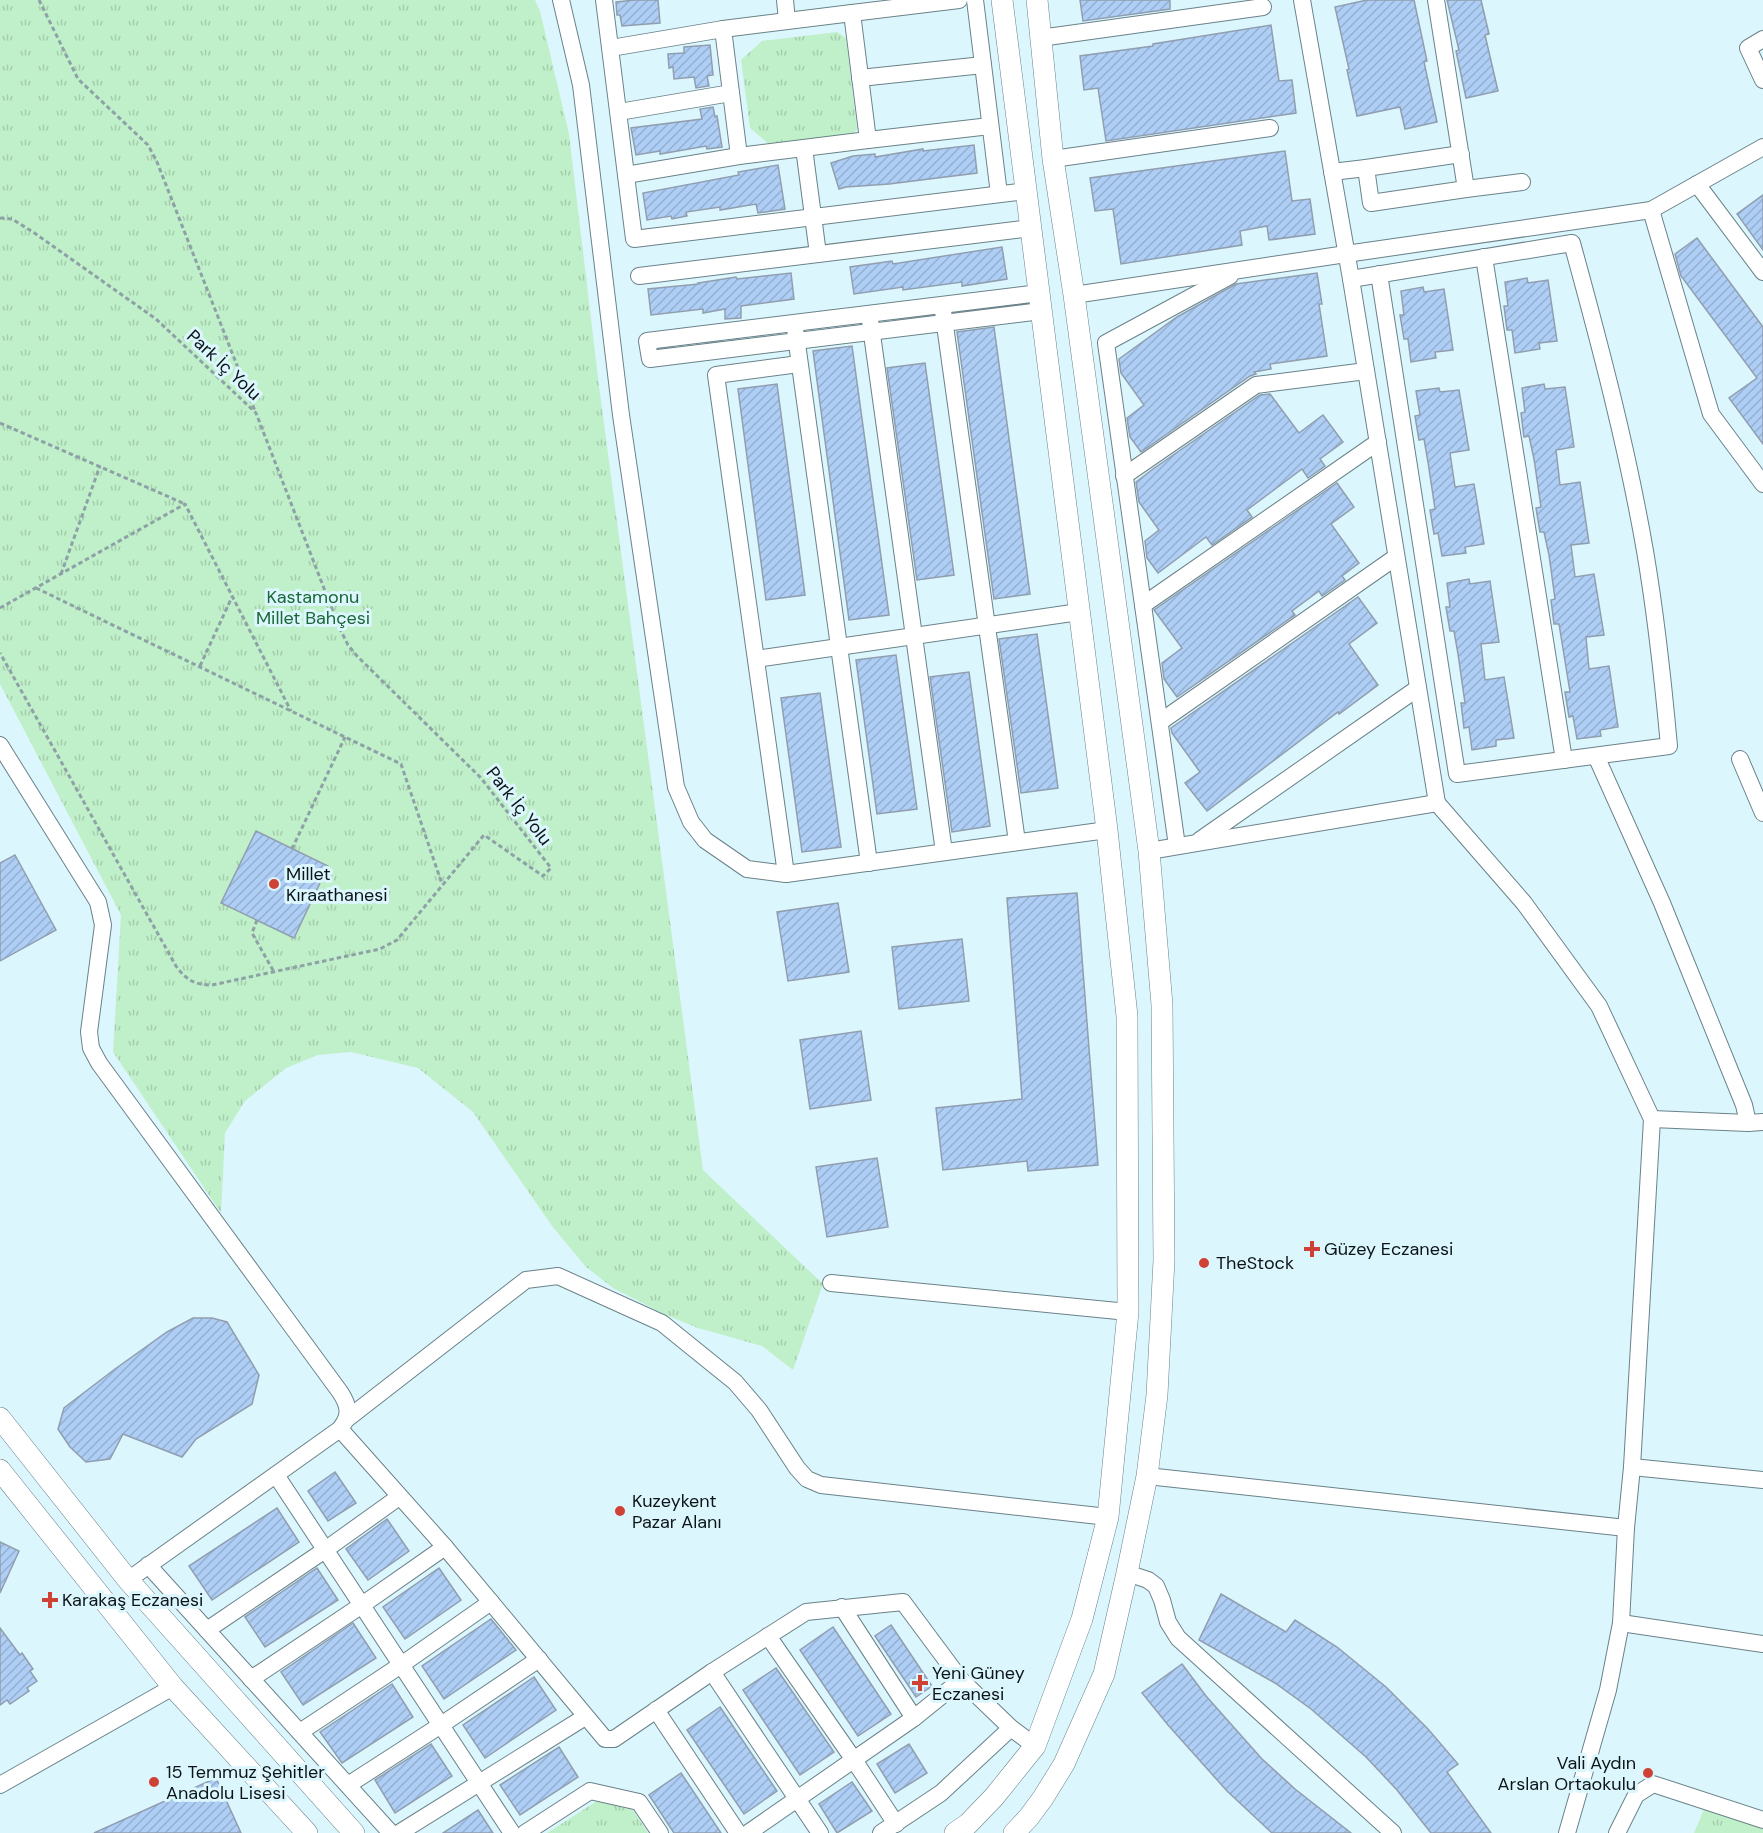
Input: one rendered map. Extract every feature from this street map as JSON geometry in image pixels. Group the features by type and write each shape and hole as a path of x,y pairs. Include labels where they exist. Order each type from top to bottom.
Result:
{"main road":[{"path":"955,1833 968,1824 994,1797 1035,1746 1082,1619 1108,1517 1128,1312 1126,1016 1107,830 1002,0"},
{"path":"1014,1833 1043,1798 1064,1764 1104,1674 1147,1476 1157,1395 1164,1260 1162,1005 1149,851 1074,295 1053,159 1037,0"},
{"path":"0,1418 128,1580 354,1833"},
{"path":"0,1470 173,1687 307,1833"}],"street":[{"path":"561,0 581,85 621,415 676,787 691,822 705,840 747,869 786,874 1107,830"},
{"path":"604,0 634,239 1026,191"},
{"path":"785,0 787,21"},
{"path":"610,48 723,29 959,0"},
{"path":"975,0 999,194"},
{"path":"1302,0 1347,254 1437,803 1524,903 1599,1006 1652,1119 1621,1623 1608,1690 1567,1833"},
{"path":"1436,0 1466,189"},
{"path":"1040,38 1263,7"},
{"path":"852,13 868,140"},
{"path":"723,29 739,156"},
{"path":"1763,39 1748,48 1763,80"},
{"path":"860,78 983,65"},
{"path":"619,112 731,93"},
{"path":"626,175 739,156 990,126"},
{"path":"1053,159 1270,128"},
{"path":"1074,295 1651,210 1763,147"},
{"path":"804,148 818,254"},
{"path":"1332,172 1461,154"},
{"path":"1366,168 1371,203 1522,182"},
{"path":"1697,184 1763,272"},
{"path":"1651,210 1711,414 1763,484"},
{"path":"639,276 1031,228"},
{"path":"1351,279 1379,274 1572,243 1605,361 1645,550 1659,640 1670,746 1457,774 1379,274"},
{"path":"1484,257 1564,760"},
{"path":"1177,846 1106,343 1242,270"},
{"path":"1040,302 945,322 650,359 647,340 942,304 1040,302"},
{"path":"942,304 1017,842"},
{"path":"870,313 944,852"},
{"path":"794,322 869,862"},
{"path":"786,874 716,375 799,364"},
{"path":"1124,476 1256,386 1366,371"},
{"path":"1143,605 1378,442"},
{"path":"1160,722 1396,557"},
{"path":"756,659 1079,612"},
{"path":"1195,843 1418,688"},
{"path":"0,745 98,902 103,925 89,1032 91,1048 99,1063 340,1392 347,1407 344,1424 399,1497 445,1547 602,1738 610,1740 806,1612 903,1602 961,1680 1011,1728 1035,1746"},
{"path":"1596,756 1662,903 1744,1105 1755,1122"},
{"path":"1740,759 1763,813"},
{"path":"1149,851 1437,803"},
{"path":"1652,1119 1755,1122"},
{"path":"128,1580 276,1476 526,1280 558,1276 662,1323 735,1382 759,1410 807,1479 821,1485 1108,1517"},
{"path":"831,1283 1128,1312"},
{"path":"1632,1467 1763,1480"},
{"path":"276,1476 512,1833"},
{"path":"1147,1476 1626,1528"},
{"path":"207,1630 399,1497"},
{"path":"251,1678 445,1547"},
{"path":"148,1565 392,1833"},
{"path":"1127,1574 1148,1580 1156,1586 1168,1622 1178,1638 1393,1833"},
{"path":"300,1732 491,1602"},
{"path":"842,1607 914,1718"},
{"path":"1621,1623 1763,1644"},
{"path":"768,1636 854,1760 888,1828 941,1793 1011,1728"},
{"path":"348,1785 538,1659"},
{"path":"712,1672 820,1833"},
{"path":"748,1833 914,1718 961,1680"},
{"path":"0,1785 173,1687"},
{"path":"656,1710 738,1833"},
{"path":"399,1833 585,1717"},
{"path":"1617,1833 1636,1795 1653,1784 1763,1820"},
{"path":"525,1833 590,1791 639,1802 660,1833"}],"path":[{"path":"39,0 78,79 148,145 157,162 256,413"},
{"name":"Park İç Yolu","path":"0,219 12,219 33,232 156,319 256,413 348,645 481,778 551,868 543,876 484,835 397,940 380,949 212,985 196,984 183,976 176,966 0,653"},
{"path":"0,423 185,504 291,711"},
{"path":"61,574 100,466"},
{"path":"0,608 185,504"},
{"path":"36,588 401,764 442,884"},
{"path":"200,666 232,596"},
{"path":"292,849 345,737"},
{"path":"257,920 252,933 274,972"}],"green space":[{"name":"Kastamonu Millet Bahçesi","path":"0,0 535,0 540,11 569,134 599,386 703,1170 823,1284 793,1370 762,1346 698,1328 666,1315 613,1288 586,1267 552,1226 473,1112 418,1068 351,1052 318,1055 286,1068 245,1101 225,1133 221,1213 113,1052 121,915 0,684"},
{"path":"837,32 846,38 857,129 851,136 770,145 750,128 741,60 762,41"},
{"path":"597,1801 633,1810 648,1833 547,1833"},
{"path":"1705,1807 1763,1826 1763,1833 1694,1833"}],"building":[{"path":"658,0 660,23 622,26 620,15 617,15 616,2"},
{"path":"1080,0 1170,0 1170,9 1083,21"},
{"path":"1367,0 1414,0 1437,122 1405,129 1400,107 1357,116 1335,7"},
{"path":"1447,0 1481,0 1489,34 1485,35 1498,91 1466,98 1456,51 1459,50"},
{"path":"1271,25 1279,81 1292,80 1296,113 1106,141 1098,88 1084,90 1080,56 1153,46 1153,44"},
{"path":"710,45 713,75 707,76 709,86 696,88 694,77 674,79 673,67 669,68 668,54 684,53 684,47"},
{"path":"713,107 715,117 717,116 722,147 707,149 706,146 660,154 660,151 636,155 631,128 702,119 700,109"},
{"path":"974,145 977,173 839,189 831,163 853,156 875,154 875,157 923,149 923,151"},
{"path":"1285,151 1292,201 1310,199 1315,234 1269,240 1267,226 1240,231 1242,245 1121,264 1113,209 1095,211 1090,178"},
{"path":"778,165 785,209 758,213 756,204 720,210 720,207 686,212 687,216 672,219 671,216 647,220 643,193 739,175 738,172"},
{"path":"1763,195 1763,250 1737,214"},
{"path":"1697,238 1763,327 1763,444 1729,398 1757,378 1681,276 1675,254"},
{"path":"1002,247 1007,279 962,286 962,282 854,294 850,267 892,261 893,264"},
{"path":"791,273 794,299 741,306 741,318 725,319 725,309 703,313 703,309 651,315 648,289 699,284 736,277 737,279"},
{"path":"1317,273 1327,356 1270,364 1271,369 1254,372 1256,374 1141,452 1130,437 1127,418 1144,405 1121,373 1119,359 1177,317 1236,284"},
{"path":"1527,278 1528,283 1548,280 1557,341 1539,343 1540,349 1515,353 1512,330 1507,330 1504,306 1508,306 1505,282"},
{"path":"1423,287 1424,292 1444,289 1453,350 1435,352 1436,358 1411,362 1408,339 1404,339 1400,315 1404,315 1401,291"},
{"path":"994,327 1030,594 994,599 957,332"},
{"path":"852,346 889,615 849,620 813,351"},
{"path":"925,363 954,575 917,580 887,368"},
{"path":"777,384 805,595 766,600 738,389"},
{"path":"1544,384 1545,389 1565,387 1574,447 1556,450 1560,485 1580,482 1589,543 1571,545 1575,577 1594,574 1604,635 1586,637 1589,669 1609,666 1618,727 1600,730 1601,736 1577,739 1573,716 1569,717 1565,692 1570,692 1559,624 1554,624 1551,600 1555,599 1549,555 1544,532 1540,532 1536,508 1541,507 1534,459 1529,436 1524,437 1521,413 1525,412 1522,388"},
{"path":"1439,388 1440,392 1459,390 1469,450 1450,453 1455,487 1474,484 1484,544 1465,547 1466,553 1442,556 1438,533 1434,534 1430,510 1435,509 1424,439 1419,440 1415,416 1420,415 1416,391"},
{"path":"1270,394 1299,433 1323,415 1343,442 1320,459 1325,466 1308,478 1302,469 1247,510 1252,517 1212,545 1206,537 1158,573 1147,558 1145,541 1159,530 1139,502 1136,482 1260,395"},
{"path":"1337,483 1354,507 1331,524 1359,563 1342,576 1345,580 1322,596 1319,591 1292,611 1295,615 1177,697 1164,679 1162,663 1182,648 1154,610"},
{"path":"1469,579 1470,584 1490,581 1499,642 1481,644 1485,680 1504,677 1514,738 1496,740 1496,746 1472,750 1469,727 1464,728 1461,703 1465,703 1458,654 1454,631 1450,631 1446,607 1450,607 1447,583"},
{"path":"1358,597 1377,623 1349,644 1378,685 1339,714 1338,712 1207,811 1185,783 1200,772 1172,733 1171,728"},
{"path":"1037,634 1058,788 1021,793 999,639"},
{"path":"896,655 917,809 877,814 856,660"},
{"path":"969,672 990,826 952,832 930,677"},
{"path":"820,693 841,847 802,852 781,698"},
{"name":"Millet Kıraathanesi","path":"256,831 328,866 294,938 221,903"},
{"path":"15,855 56,930 0,961 0,863"},
{"path":"1077,893 1098,1165 1028,1171 1027,1161 943,1170 936,1108 1022,1099 1007,898"},
{"path":"838,903 849,972 788,981 777,912"},
{"path":"962,939 969,1001 899,1009 892,947"},
{"path":"861,1031 871,1100 810,1109 800,1040"},
{"path":"877,1158 888,1227 827,1237 816,1167"},
{"path":"193,1318 212,1318 227,1322 259,1375 252,1404 196,1439 182,1457 123,1434 110,1459 86,1462 70,1447 58,1429 64,1408 167,1332"},
{"path":"335,1472 356,1503 328,1521 308,1491"},
{"path":"277,1508 299,1542 212,1600 189,1566"},
{"path":"387,1519 409,1551 368,1580 346,1549"},
{"path":"0,1542 19,1551 0,1593"},
{"path":"317,1568 338,1600 265,1647 245,1617"},
{"path":"439,1568 461,1600 405,1639 383,1607"},
{"path":"1221,1594 1286,1632 1295,1620 1337,1647 1386,1687 1428,1729 1458,1764 1447,1772 1491,1833 1431,1833 1397,1790 1366,1757 1311,1709 1275,1683 1199,1640"},
{"path":"491,1619 516,1650 444,1699 422,1666"},
{"path":"353,1623 376,1658 303,1705 281,1672"},
{"path":"891,1625 932,1686 916,1697 875,1636"},
{"path":"833,1627 891,1714 858,1736 800,1650"},
{"path":"0,1628 20,1655 22,1653 33,1669 30,1671 37,1681 27,1688 29,1691 10,1704 7,1700 0,1705"},
{"path":"1182,1664 1206,1696 1262,1759 1295,1789 1351,1833 1272,1833 1227,1791 1142,1693"},
{"path":"776,1668 834,1752 800,1775 743,1690"},
{"path":"534,1677 556,1710 485,1758 463,1725"},
{"path":"392,1684 413,1717 342,1763 320,1732"},
{"path":"720,1707 777,1791 744,1814 687,1730"},
{"path":"431,1744 452,1776 395,1813 375,1780"},
{"path":"909,1744 927,1773 895,1793 877,1764"},
{"path":"559,1747 578,1777 520,1815 500,1785"},
{"path":"681,1773 721,1833 674,1833 649,1795"},
{"path":"216,1778 241,1833 94,1833"},
{"path":"852,1782 872,1811 837,1833 819,1804"},
{"path":"478,1810 493,1833 443,1833"}],"place":[{"name":"Millet Kıraathanesi","path":"274,884"},
{"name":"Güzey Eczanesi","path":"1312,1249"},
{"name":"TheStock","path":"1204,1263"},
{"name":"Kuzeykent Pazar Alanı","path":"620,1511"},
{"name":"Karakaş Eczanesi","path":"50,1600"},
{"name":"Yeni Güney Eczanesi","path":"920,1683"},
{"name":"Vali Aydın Arslan Ortaokulu","path":"1648,1773"},
{"name":"15 Temmuz Şehitler Anadolu Lisesi","path":"154,1782"}]}
